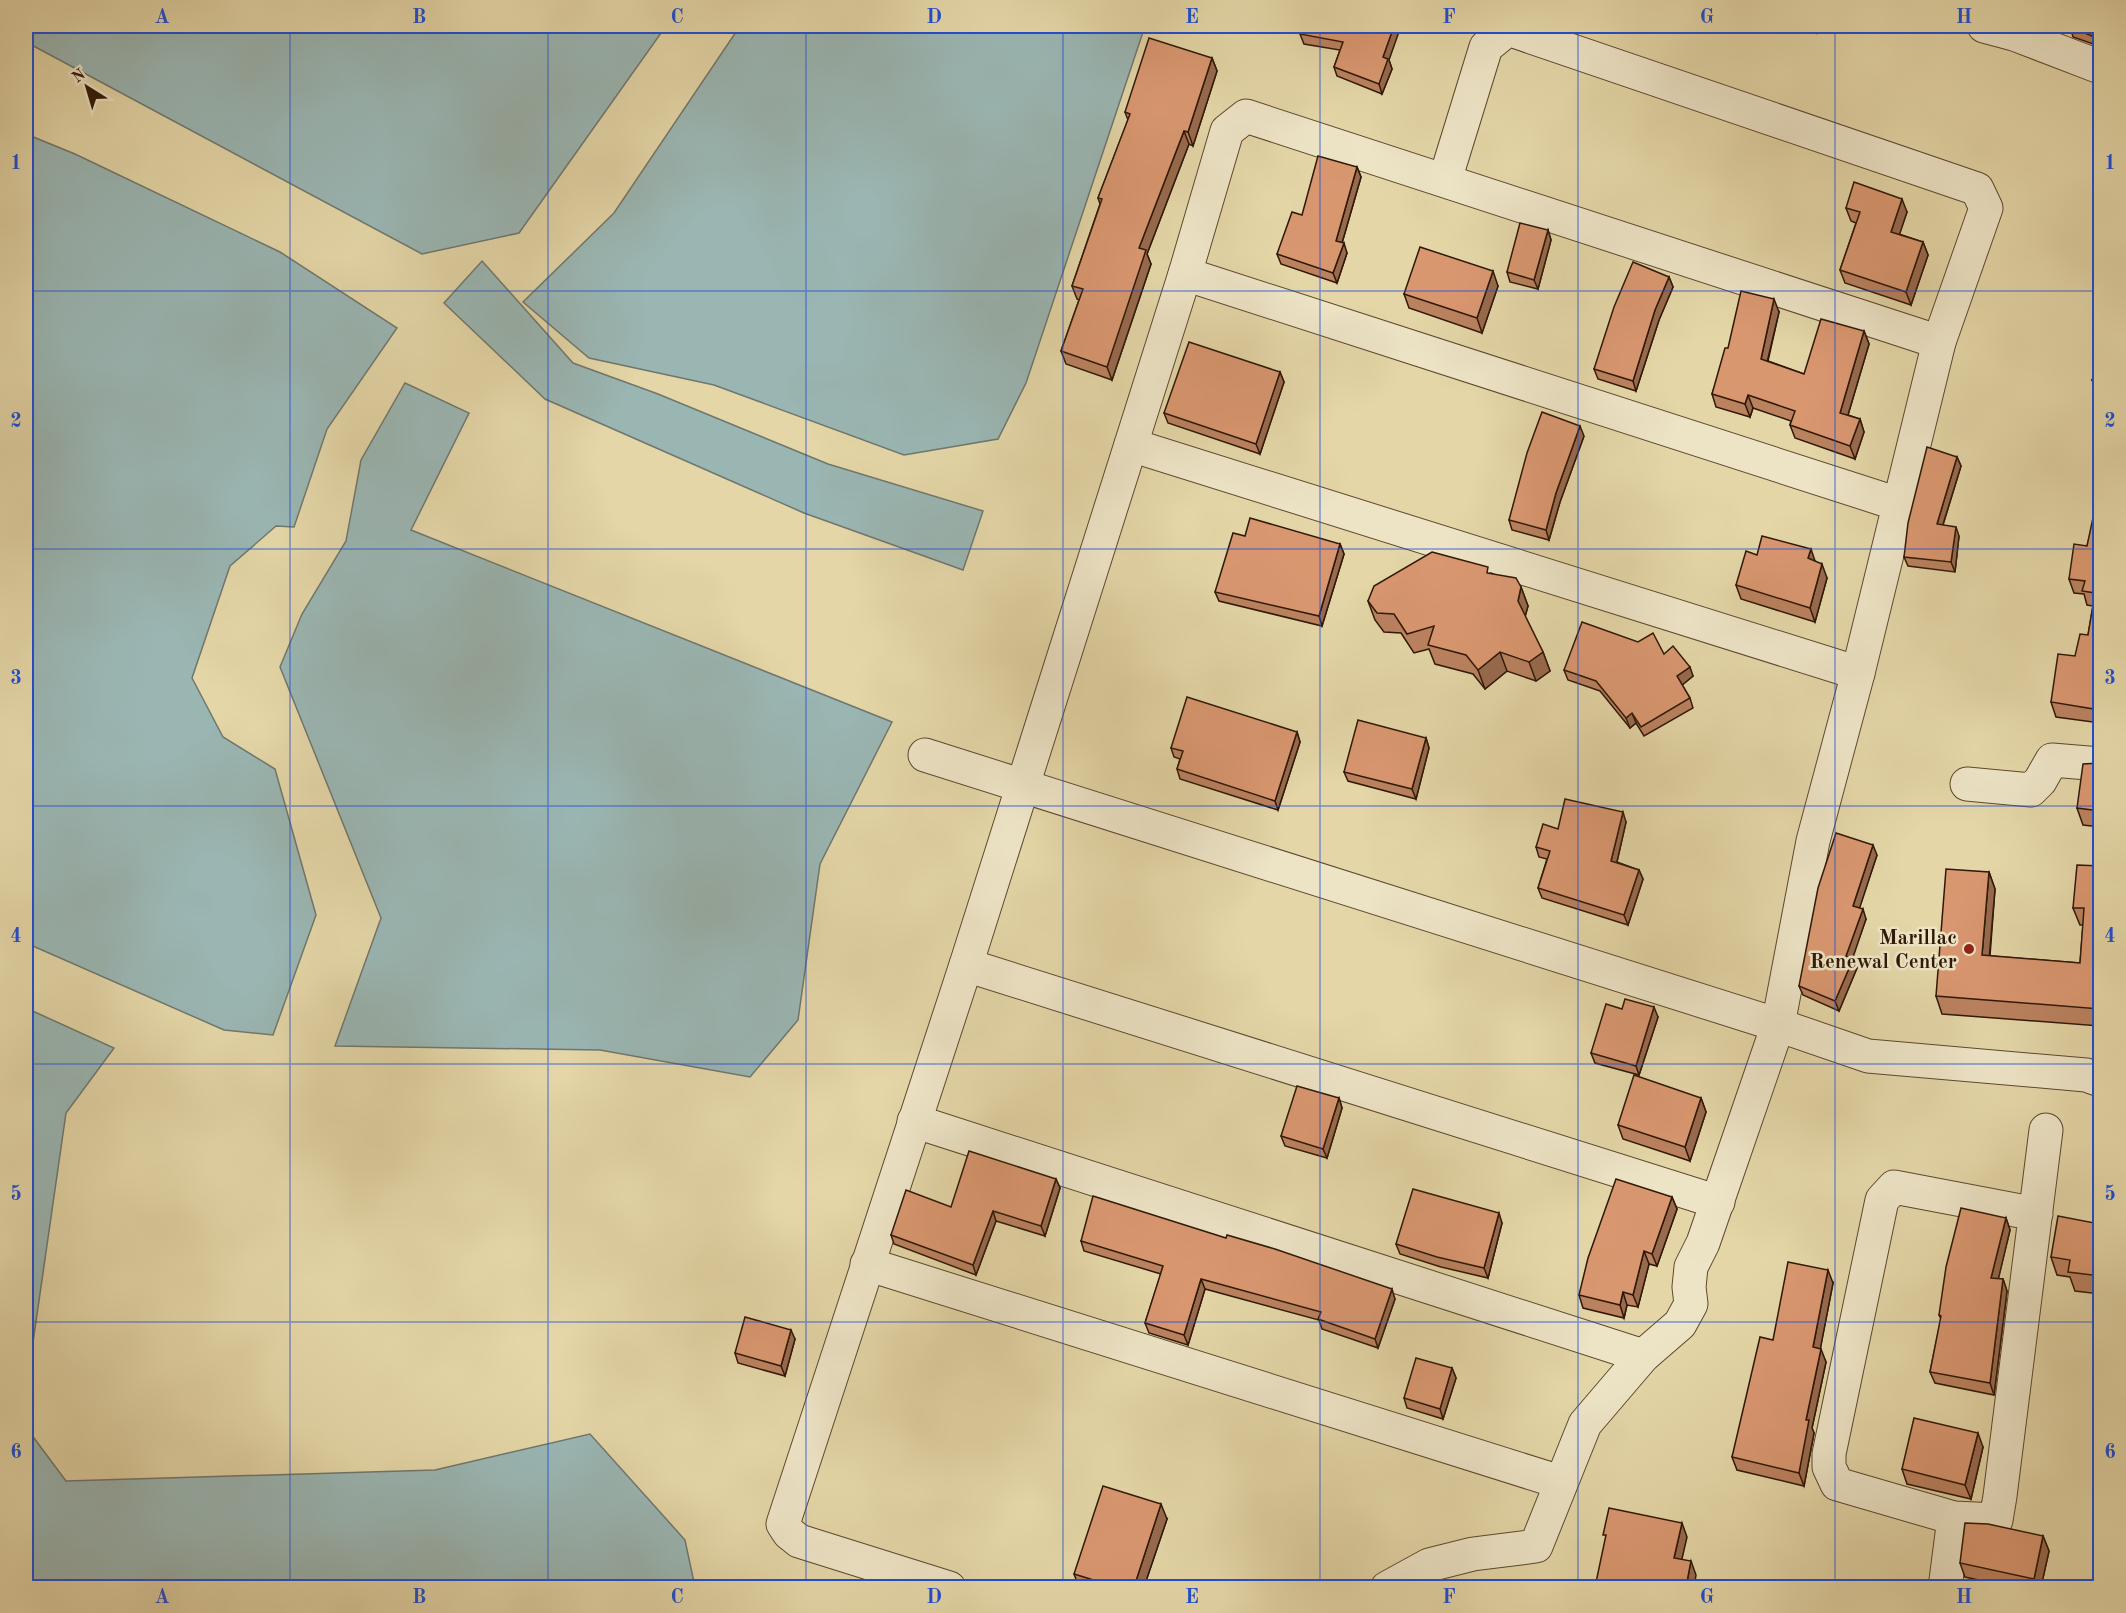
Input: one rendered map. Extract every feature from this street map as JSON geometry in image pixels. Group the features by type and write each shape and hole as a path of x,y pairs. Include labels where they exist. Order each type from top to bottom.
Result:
{"street":[{"path":"2005,28 2100,67"},
{"path":"1387,1587 1431,1576 1473,1554 1536,1546 1560,1482 1586,1424 1643,1356 1680,1324 1691,1304 1689,1287 1691,1267 1703,1243 1718,1202 1778,1025 1813,841 1858,673 1939,342 1986,208 1977,189 1508,29 1486,48 1445,180"},
{"path":"950,1587 799,1541 783,1524 966,965 1185,274 1227,131 1245,116 1939,342"},
{"path":"1185,274 1898,504"},
{"path":"1131,445 1858,673"},
{"path":"925,755 1778,1025 1868,1056 2086,1075 2100,1080"},
{"path":"1967,784 2031,790 2036,786 2052,760 2100,764"},
{"path":"966,965 1718,1202"},
{"path":"914,1120 1643,1356"},
{"path":"2036,1214 1894,1187 1882,1200 1829,1454 1829,1467 1837,1484 1954,1518 1996,1520 2036,1214 2046,1130"},
{"path":"867,1264 1560,1482"},
{"path":"1945,1587 1954,1518"}],"water":[{"path":"26,26 666,26 519,233 422,254 26,42"},
{"path":"740,26 1145,26 1026,383 998,439 904,455 714,385 589,358 523,302 614,213"},
{"path":"26,134 75,154 280,252 397,328 327,429 294,527 276,526 230,566 192,678 223,737 275,769 316,915 273,1035 224,1030 26,943"},
{"path":"482,261 573,363 658,394 828,464 983,511 963,570 804,513 545,399 444,303"},
{"path":"405,383 469,413 411,530 892,722 820,864 798,1020 750,1077 600,1050 335,1046 381,918 280,667 302,614 346,541 361,460"},
{"path":"26,1008 114,1048 66,1113 26,1391"},
{"path":"26,1433 31,1434 66,1481 435,1470 590,1434 685,1540 695,1587 26,1587"}],"building":[{"path":"1302,26 1394,26 1383,57 1388,59 1379,84 1334,67 1343,42 1300,34"},
{"path":"2070,26 2096,26 2092,36"},
{"path":"1149,38 1212,58 1188,132 1184,131 1139,248 1146,250 1107,367 1061,351 1083,289 1072,286 1102,199 1098,198 1130,114 1125,112"},
{"path":"1318,156 1357,167 1336,241 1344,243 1333,273 1277,254 1292,212 1302,215"},
{"path":"1854,182 1902,199 1891,232 1923,242 1906,292 1840,270 1860,212 1846,208"},
{"path":"1520,223 1548,230 1534,280 1507,272"},
{"path":"1420,247 1493,271 1477,318 1404,294"},
{"path":"1633,262 1669,277 1655,310 1633,381 1594,369 1614,307"},
{"path":"1741,291 1774,299 1761,359 1804,374 1821,319 1864,331 1840,413 1860,419 1850,446 1790,425 1795,411 1748,395 1745,404 1712,394 1725,348 1728,348"},
{"path":"1189,342 1280,372 1256,444 1164,413"},
{"path":"2100,365 2100,384 2092,380"},
{"path":"1542,412 1580,426 1556,493 1546,530 1509,520 1527,453"},
{"path":"1927,447 1957,457 1937,524 1956,527 1951,562 1904,557 1908,523"},
{"path":"2097,499 2100,499 2100,710 2051,702 2058,654 2075,656 2080,634 2088,635 2095,593 2082,591 2085,581 2069,579 2074,544 2087,546"},
{"path":"1250,518 1340,544 1319,616 1215,592 1233,533 1245,536"},
{"path":"1762,536 1811,549 1808,558 1822,564 1810,608 1736,585 1746,551 1757,555"},
{"path":"1432,552 1488,567 1487,573 1516,578 1521,587 1518,601 1543,652 1529,662 1500,652 1478,670 1466,655 1428,645 1434,626 1407,634 1394,614 1377,613 1368,601 1374,586"},
{"path":"1582,622 1638,642 1653,633 1664,654 1673,646 1690,667 1677,676 1690,698 1641,727 1632,713 1626,718 1596,681 1564,670"},
{"path":"1187,697 1297,732 1275,801 1177,769 1183,751 1171,748"},
{"path":"1358,720 1426,738 1412,789 1344,772"},
{"path":"2100,763 2100,811 2077,808 2083,764"},
{"path":"1565,799 1623,812 1611,861 1639,870 1624,915 1538,888 1550,851 1536,847 1543,824 1558,829"},
{"path":"1836,833 1873,845 1853,906 1863,909 1846,956 1853,959 1835,1001 1799,986 1818,888"},
{"name":"Marillac Renewal Center","path":"2077,865 2100,866 2100,1009 1936,996 1946,869 1989,872 1982,955 2080,963 2084,908 2073,908"},
{"path":"1625,999 1654,1007 1636,1066 1591,1053 1606,1004 1622,1009"},
{"path":"1634,1075 1701,1098 1685,1147 1618,1125"},
{"path":"1297,1086 1339,1098 1323,1149 1281,1136"},
{"path":"969,1151 1056,1179 1041,1226 993,1211 973,1265 891,1235 906,1190 951,1207"},
{"path":"1616,1179 1672,1197 1652,1254 1644,1251 1633,1295 1623,1292 1620,1305 1579,1295 1588,1258"},
{"path":"1413,1189 1499,1213 1484,1268 1396,1244"},
{"path":"1093,1196 1226,1238 1227,1235 1275,1249 1392,1289 1375,1339 1318,1319 1321,1312 1201,1279 1184,1335 1145,1323 1163,1266 1081,1241"},
{"path":"1961,1208 2006,1218 1991,1278 2003,1279 1990,1383 1930,1372 1941,1316 1939,1315 1946,1267"},
{"path":"2058,1216 2100,1224 2100,1276 2068,1272 2070,1260 2051,1257"},
{"path":"1788,1262 1828,1270 1813,1347 1821,1349 1806,1420 1809,1420 1799,1473 1732,1457 1760,1337 1773,1340"},
{"path":"745,1317 791,1330 781,1366 735,1353"},
{"path":"1416,1358 1452,1368 1440,1409 1404,1398"},
{"path":"1914,1418 1978,1433 1965,1485 1902,1469"},
{"path":"1103,1486 1161,1504 1134,1587 1116,1587 1074,1574"},
{"path":"1609,1508 1682,1523 1674,1558 1691,1561 1686,1587 1595,1587"},
{"path":"2100,1514 2100,1538 2096,1537"},
{"path":"1965,1523 1988,1524 2043,1536 2034,1579 1960,1563"}],"place":[{"name":"Marillac Renewal Center","path":"1969,949"}]}
